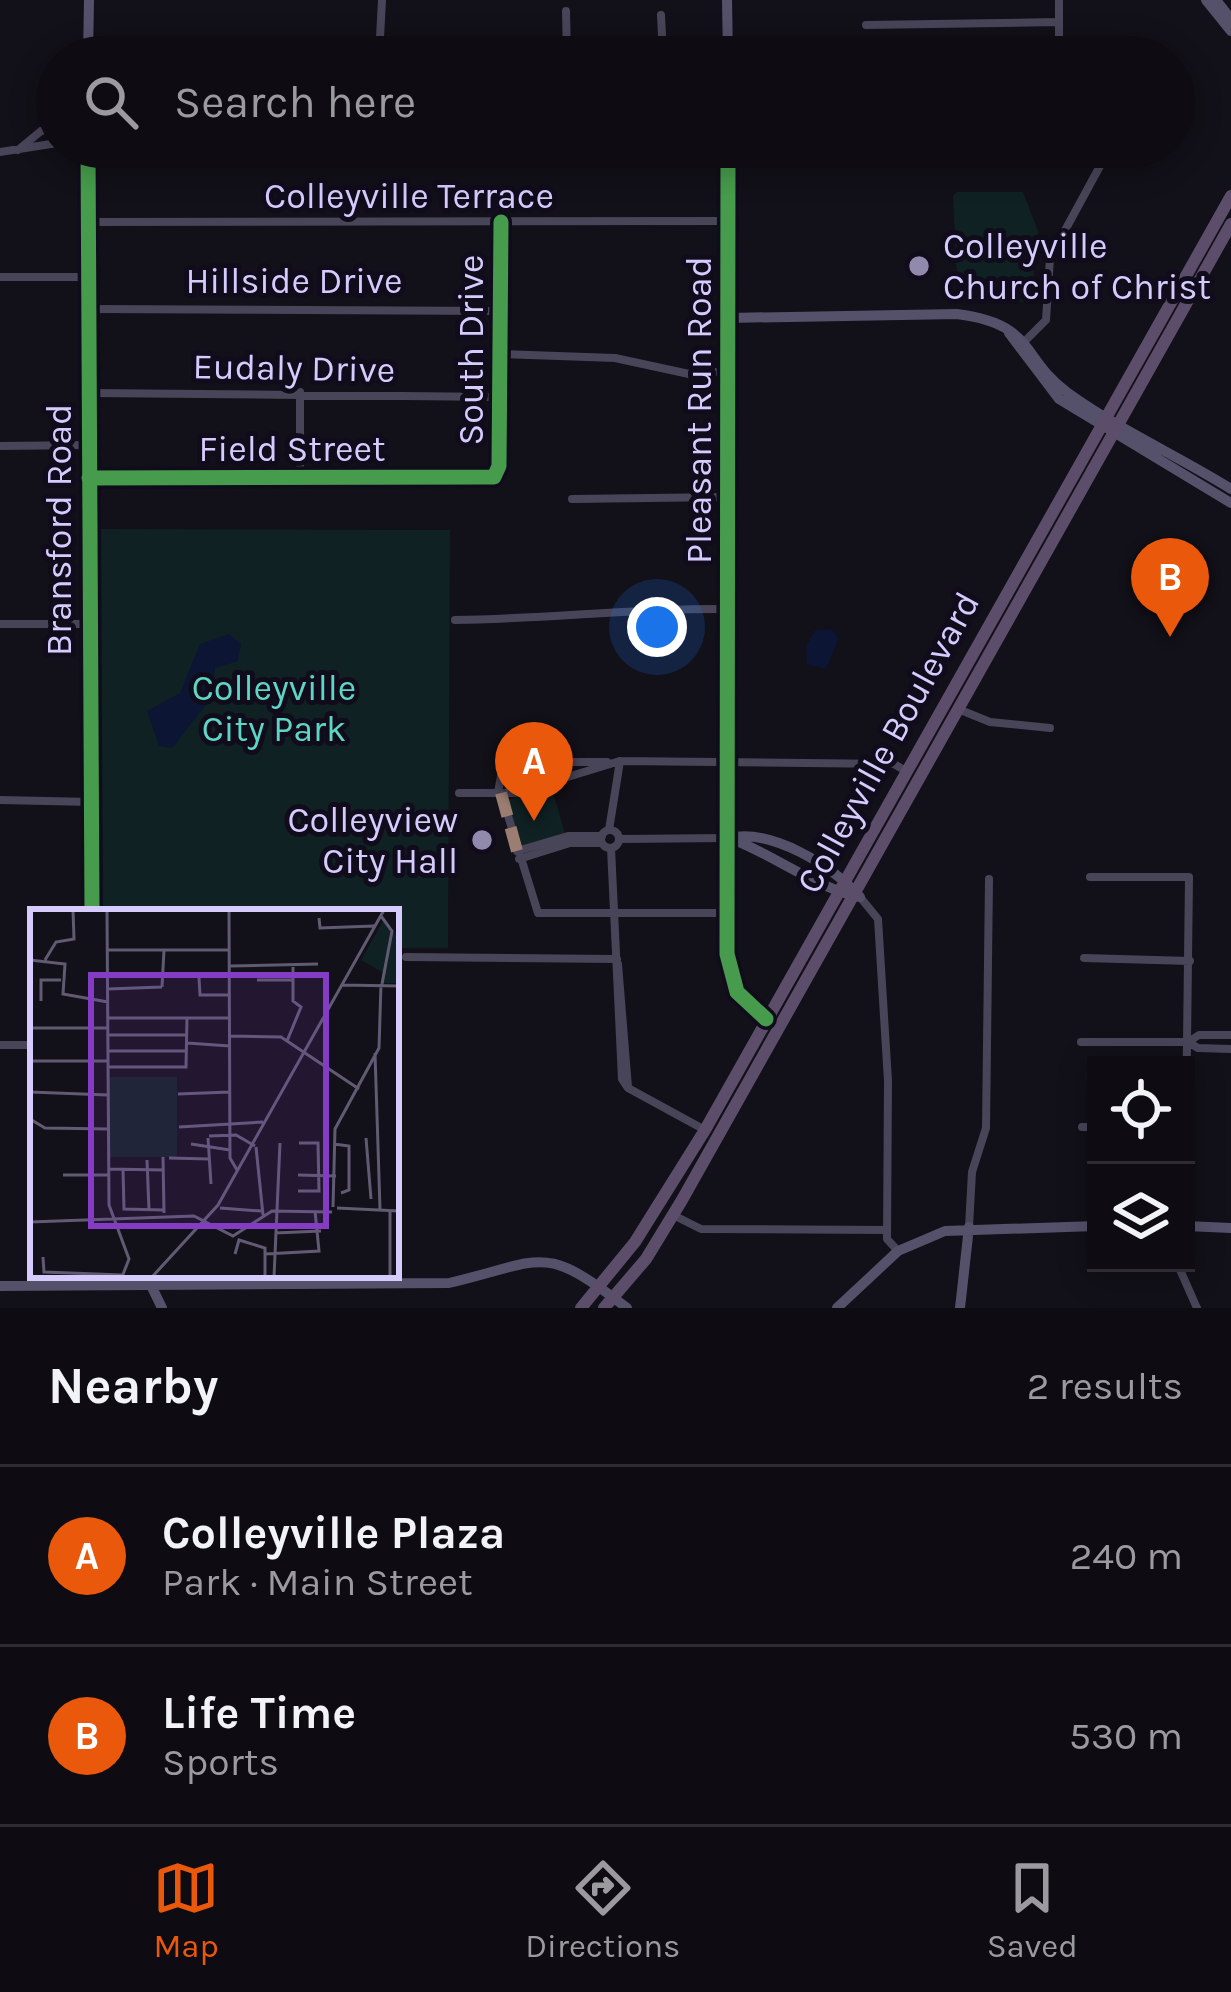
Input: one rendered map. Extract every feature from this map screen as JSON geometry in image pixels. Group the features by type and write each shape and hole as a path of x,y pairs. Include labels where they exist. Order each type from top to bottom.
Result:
{"main road":[{"name":"Colleyville Boulevard","path":"609,1303 646,1259 674,1215 856,895 946,698 1231,196"},
{"name":"Colleyville Boulevard","path":"581,1308 663,1201 841,886 958,709 1231,224"},
{"path":"946,698 958,709"}],"street":[{"path":"88,0 88,36"},
{"path":"380,36 382,0"},
{"path":"727,0 728,36"},
{"path":"1058,0 1059,36"},
{"path":"1210,1 1231,19"},
{"path":"1210,1 1231,31"},
{"path":"566,11 567,36"},
{"path":"662,15 662,36"},
{"path":"866,25 1059,22"},
{"path":"17,151 36,136"},
{"path":"0,152 36,147"},
{"name":"Bransford Road","path":"88,168 92,909"},
{"name":"Pleasant Run Road","path":"728,168 728,913 732,982 743,1001 766,1019"},
{"path":"1023,344 1046,320 1050,258 1098,168"},
{"name":"Colleyville Terrace","path":"89,222 729,221"},
{"name":"South Drive","path":"494,477 500,466 502,222"},
{"path":"0,277 88,278"},
{"name":"Hillside Drive","path":"88,309 500,311"},
{"path":"728,318 957,314 1007,330 1023,344 1054,388 1216,486 1231,502"},
{"path":"500,354 615,358 668,372 728,371"},
{"path":"300,392 300,479"},
{"name":"Eudaly Drive","path":"88,393 500,397"},
{"path":"0,446 89,445"},
{"name":"Field Street","path":"89,478 494,477"},
{"path":"1216,486 1231,489"},
{"path":"572,499 727,496"},
{"path":"454,620 541,620 627,609 728,609"},
{"path":"0,624 88,624"},
{"path":"958,709 990,722 1050,728"},
{"path":"459,793 500,793 620,761"},
{"path":"620,761 606,839 615,914 622,1079 628,1088 705,1130"},
{"path":"728,913 538,913 525,882 499,776 507,766 620,761 894,764 913,775"},
{"path":"0,800 92,802"},
{"path":"518,855 606,839 729,838 763,848 856,895 878,919 888,1082 887,1230 898,1251"},
{"path":"1090,877 1189,877 1188,1056"},
{"path":"960,1308 972,1172 986,1128 989,879"},
{"path":"406,957 617,959"},
{"path":"1084,958 1190,961"},
{"path":"1188,1042 1199,1035 1231,1035"},
{"path":"1081,1042 1188,1042 1198,1048 1231,1049"},
{"path":"1082,1127 1087,1127"},
{"path":"674,1215 701,1229 887,1230"},
{"path":"1195,1226 1231,1225"},
{"path":"837,1308 898,1251 969,1227 1087,1226"},
{"path":"0,1286 269,1278 448,1283 514,1262 539,1260 559,1264 600,1288 609,1303 627,1308"},
{"path":"1181,1272 1197,1308"},
{"path":"94,1285 109,1278"},
{"path":"149,1280 162,1308"}],"green space":[{"path":"957,192 1023,192 1038,231 1031,302 958,300 953,196"},
{"name":"Colleyville City Park","path":"95,529 450,530 448,948 399,948 399,909 100,909"},
{"path":"551,786 565,833 515,848 502,802"}],"water":[{"path":"831,629 839,638 826,669 807,664 806,646 815,630"},
{"path":"229,634 241,644 238,661 215,668 212,697 172,748 159,746 147,711 180,693 200,644"}],"marked path":[{"path":"501,793 517,851"}],"cycle path":[{"path":"88,168 92,909"},
{"path":"728,168 727,954 737,992 766,1019"},
{"path":"89,478 494,477 499,466 501,222"}],"place":[{"name":"Colleyville Church of Christ","path":"919,266"},
{"name":"Life Time","path":"1170,637"},
{"name":"Colleyville Plaza","path":"534,821"},
{"name":"Colleyview City Hall","path":"482,840"}]}
